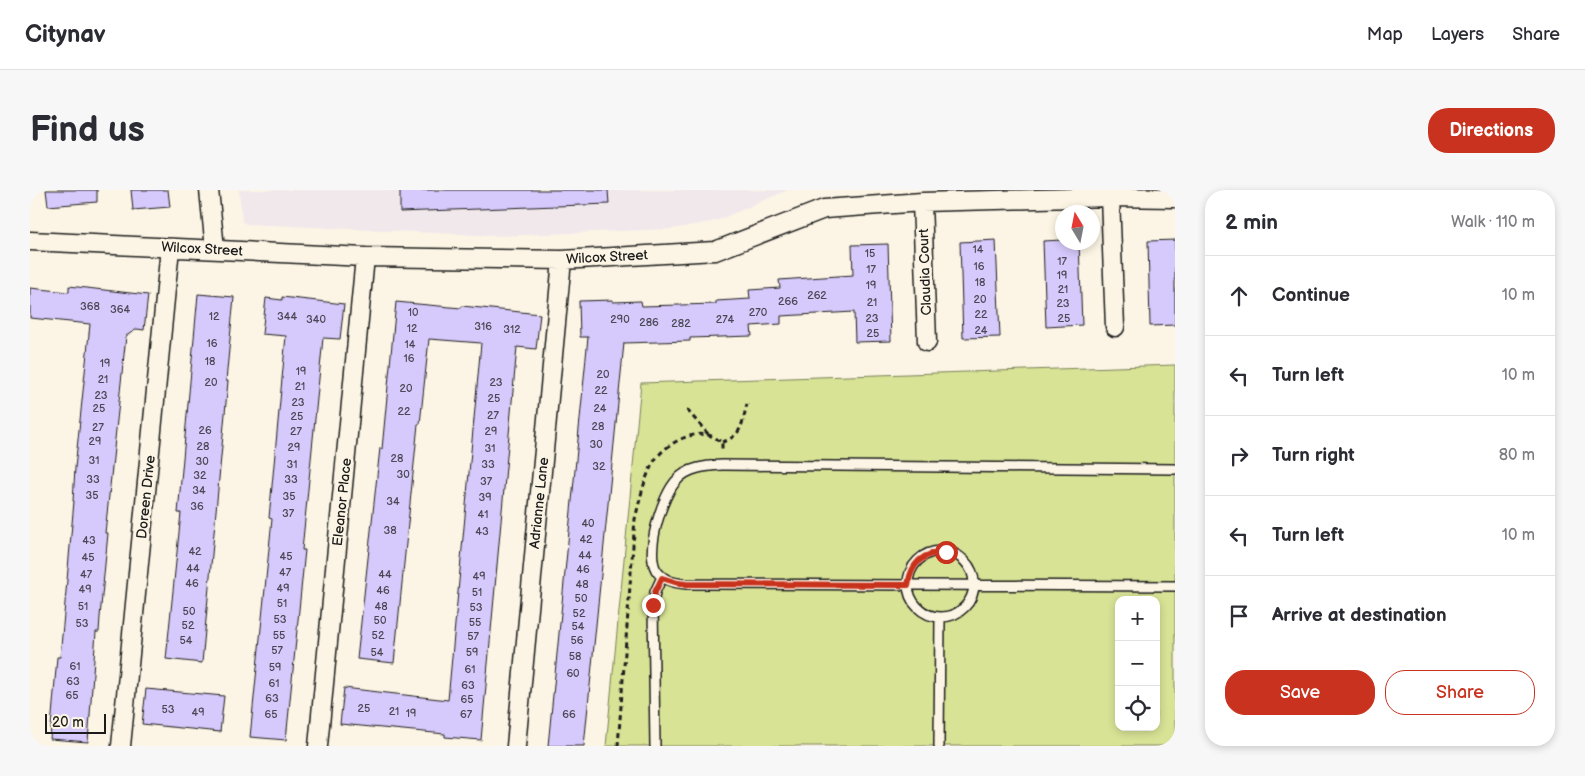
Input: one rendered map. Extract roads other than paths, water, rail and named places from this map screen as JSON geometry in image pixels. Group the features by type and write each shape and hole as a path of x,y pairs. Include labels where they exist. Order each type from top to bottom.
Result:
{"street":[{"path":"210,190 214,249"},
{"name":"Wilcox Street","path":"30,241 365,258 562,260 716,251 824,209 922,202 1110,197 1144,194 1175,198"},
{"path":"1110,197 1115,327"},
{"name":"Claudia Court","path":"922,202 927,342"},
{"name":"Doreen Drive","path":"121,746 170,248"},
{"name":"Eleanor Place","path":"318,746 365,258"},
{"name":"Adrianne Lane","path":"516,746 562,260"}],"lane":[{"path":"1175,469 723,464 703,467 688,472 677,480 670,490 655,530 652,556 656,571 662,578 686,584 1175,586"},
{"path":"946,552 955,554 970,566 975,585 973,594 964,608 948,617 940,618 924,613 917,607 912,601 908,585 913,567 919,559 927,554 946,552"},
{"path":"655,746 653,605 655,592 662,578"},
{"path":"939,746 940,618"}]}
